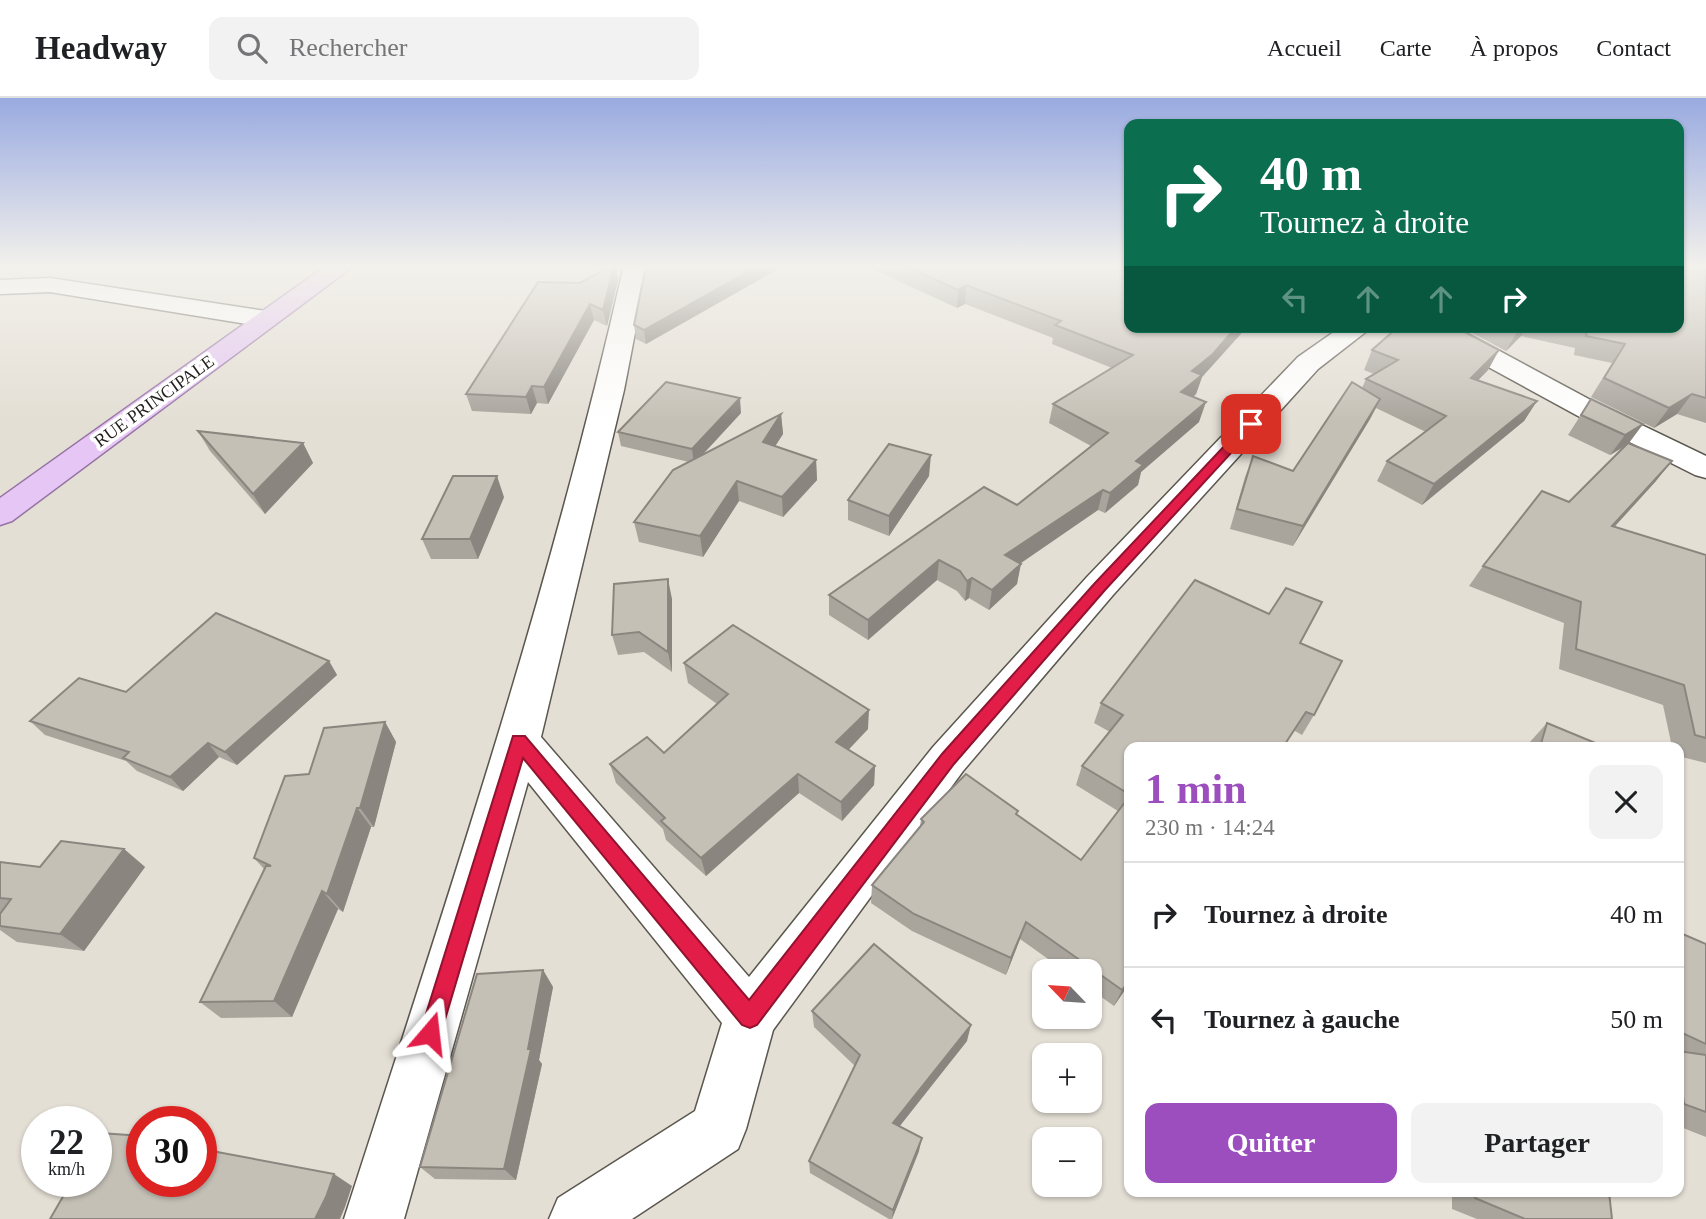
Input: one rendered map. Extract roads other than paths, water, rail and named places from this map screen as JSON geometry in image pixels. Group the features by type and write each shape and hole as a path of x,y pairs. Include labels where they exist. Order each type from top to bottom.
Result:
{"main road":[{"name":"RUE PRINCIPALE","path":"0,514 266,319"}],"street":[{"path":"255,317 266,319"},
{"path":"374,1219 519,741 610,390 625,317"},
{"path":"579,1219 718,1129 750,1017 948,759 1100,586 1308,363 1350,333"},
{"path":"1446,333 1588,410 1706,468"},
{"path":"519,741 750,1017"}]}
